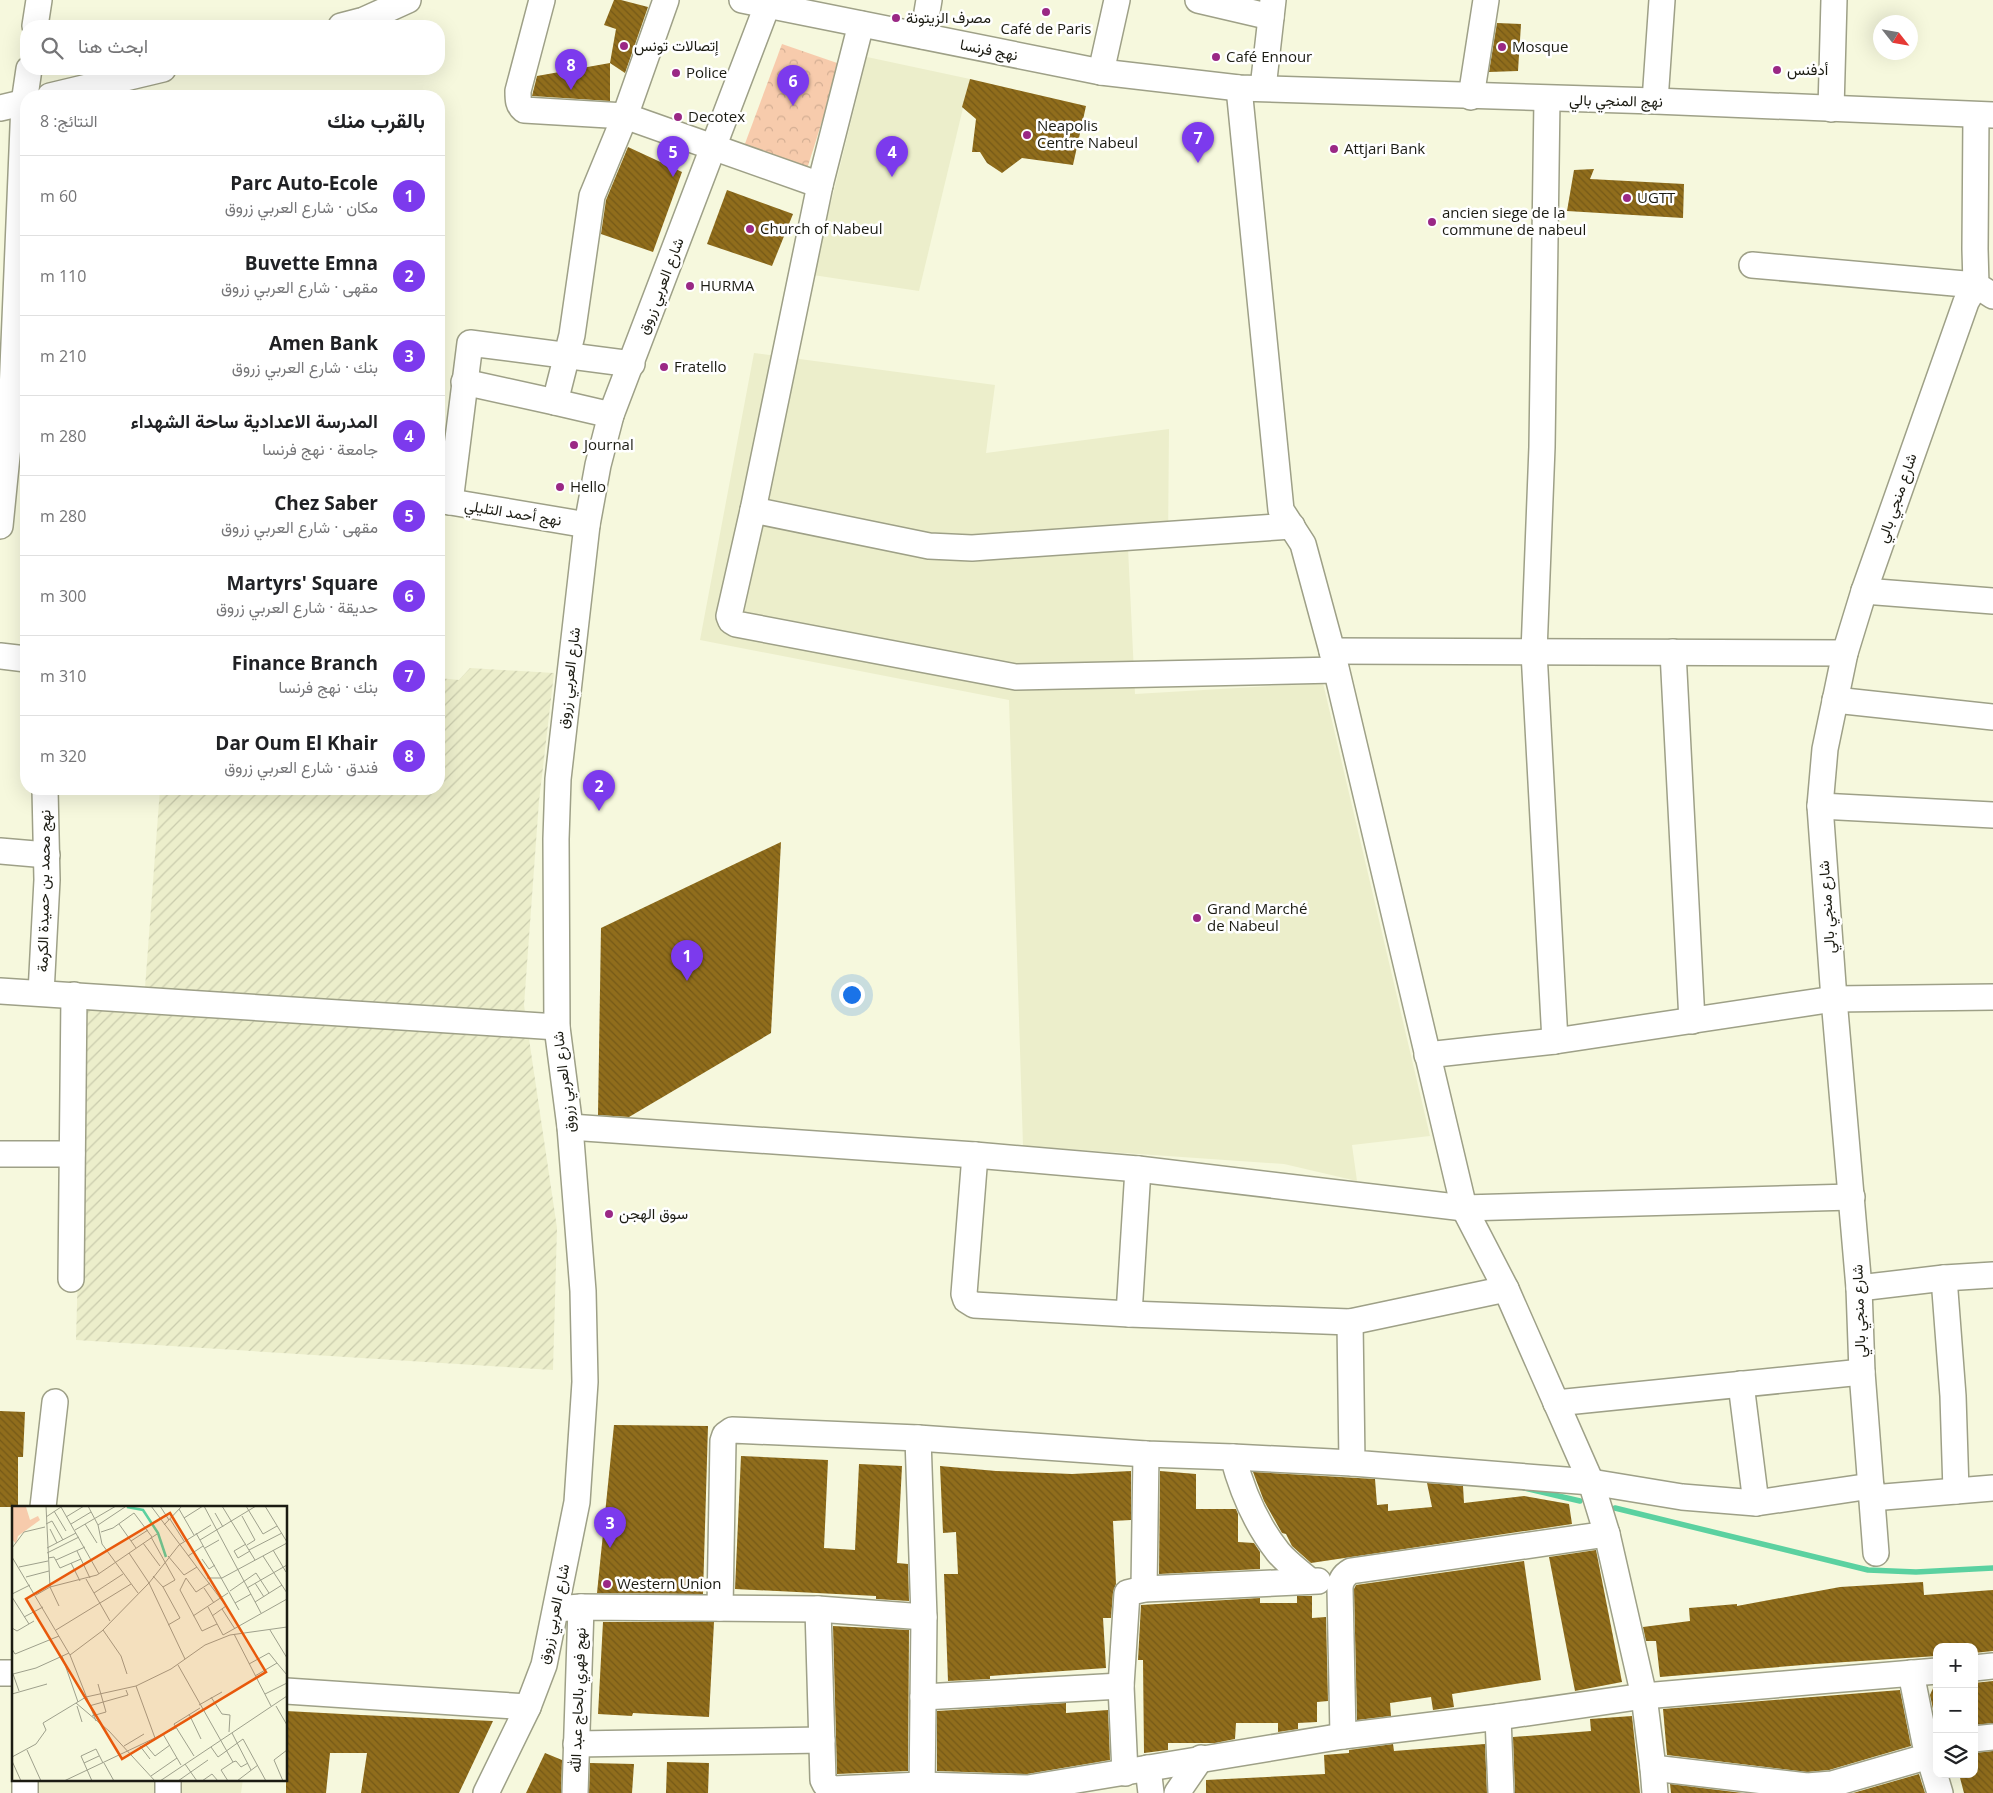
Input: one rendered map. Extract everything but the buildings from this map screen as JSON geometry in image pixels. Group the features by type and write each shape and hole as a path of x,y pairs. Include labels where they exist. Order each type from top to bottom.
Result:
{"street":[{"path":"36,20 39,0"},
{"path":"364,20 408,0"},
{"path":"542,0 518,92 520,106 530,112 625,116 820,185"},
{"path":"555,402 572,335 592,196 625,116 666,0"},
{"name":"نهج فرنسا","path":"742,0 767,3 1100,72 1239,88"},
{"path":"923,36 929,0"},
{"path":"1100,72 1117,0"},
{"path":"1198,0 1272,8 1263,88"},
{"path":"1471,97 1486,0"},
{"path":"1655,102 1662,0"},
{"path":"1831,108 1834,0"},
{"name":"شارع العربي زروق","path":"486,1793 528,1707 544,1665 576,1502 583,1425 585,1382 583,1291 570,1127 556,1027 555,933 558,779 588,524 598,465 611,415 714,148 767,3"},
{"path":"861,24 820,185 753,510 729,616 731,621 736,624 1016,677 1534,652 1845,652"},
{"path":"26,90 28,75"},
{"path":"107,89 146,75"},
{"path":"1239,88 1281,510 1303,544 1334,661 1464,1208 1506,1289 1590,1482 1607,1534 1644,1696 1653,1768 1654,1793"},
{"name":"نهج المنجي بالي","path":"1239,88 1984,115"},
{"path":"1547,99 1542,447 1534,652 1555,1041"},
{"path":"0,108 20,103"},
{"path":"1752,265 1985,290 1975,249 1984,115"},
{"path":"0,517 18,418 8,292 9,232 20,143"},
{"name":"شارع منجي بالي","path":"1876,1553 1862,1372 1860,1288 1834,999 1820,806 1825,749 1845,652 1864,591 1966,302 1985,290"},
{"path":"445,495 470,343 632,364"},
{"path":"464,382 611,415"},
{"name":"نهج أحمد التليلي","path":"445,501 588,524"},
{"path":"753,510 929,546 950,548 1292,526"},
{"path":"1864,591 1993,601"},
{"path":"1673,652 1692,1021"},
{"path":"0,656 20,658"},
{"path":"1836,700 1993,717"},
{"name":"نهج محمد بن حميدة الكرمة","path":"42,993 47,855 45,795"},
{"path":"1820,806 1993,815"},
{"path":"0,851 47,855"},
{"path":"0,991 556,1027"},
{"path":"70,1279 74,995"},
{"path":"1427,1056 1555,1041 1834,999 1993,996"},
{"path":"570,1127 974,1155 1138,1170 1464,1208 1852,1197"},
{"path":"0,1154 72,1154"},
{"path":"974,1155 964,1294 969,1303 974,1305 1129,1314 1350,1322 1506,1289"},
{"path":"1129,1314 1138,1170"},
{"path":"1860,1288 1944,1278 1993,1275"},
{"path":"1944,1278 1953,1396 1956,1491"},
{"path":"1350,1322 1352,1463"},
{"path":"1556,1403 1862,1372"},
{"path":"1741,1384 1756,1503"},
{"path":"43,1506 55,1402"},
{"path":"720,1608 723,1441 725,1435 732,1430 918,1438 1146,1454 1352,1463 1590,1482 1682,1497 1756,1503 1871,1492 1956,1491 1993,1488"},
{"path":"918,1438 924,1617 922,1789"},
{"path":"1144,1589 1146,1454"},
{"path":"1233,1457 1240,1484 1255,1517 1279,1553 1310,1581"},
{"path":"1343,1736 1340,1582 1345,1575 1351,1571 1607,1534"},
{"path":"1150,1793 1137,1770 1122,1686 1127,1593 1144,1589 1310,1581 1340,1582"},
{"name":"نهج فهري بالحاج عبد الله","path":"575,1793 581,1607"},
{"path":"556,1608 818,1610 924,1617"},
{"path":"818,1610 823,1780 825,1784 833,1789 1028,1788 1343,1736 1498,1717 1644,1696 1933,1671"},
{"path":"1978,1668 1993,1666"},
{"path":"1911,1673 1940,1793"},
{"path":"923,1697 1122,1686"},
{"path":"288,1691 528,1707"},
{"path":"1498,1717 1501,1793"},
{"path":"1978,1739 1993,1737"},
{"path":"576,1744 822,1740"},
{"path":"1653,1768 1807,1786 1832,1784 1930,1747"},
{"path":"1177,1793 1202,1758"},
{"path":"25,1780 25,1793"},
{"path":"168,1780 168,1793"}],"shaded area":[{"path":"867,57 970,79 919,291 813,275"},
{"name":"Grand Marché de Nabeul","path":"754,353 995,385 986,453 1169,429 1168,546 1128,548 1135,694 1323,683 1430,1136 1352,1145 1357,1181 1284,1164 1023,1146 1009,700 700,640"},
{"path":"470,668 554,673 539,801 524,1005 557,1228 553,1370 76,1340 86,984 145,988 160,795 445,795 445,679 459,680"},
{"path":"34,1780 243,1780 241,1793 32,1793"}],"green space":[{"path":"782,44 840,64 807,169 743,149"}],"waterway":[{"path":"1524,1488 1580,1501"},
{"path":"1615,1508 1868,1570 1916,1572 1993,1568"}],"place":[{"name":"Café de Paris","path":"1046,12"},
{"name":"مصرف الزيتونة","path":"896,18"},
{"name":"إتصالات تونس","path":"624,46"},
{"name":"Mosque","path":"1502,47"},
{"name":"Café Ennour","path":"1216,57"},
{"name":"أدفنس","path":"1777,70"},
{"name":"Police","path":"676,73"},
{"name":"Dar Oum El Khair","path":"571,90"},
{"name":"Martyrs' Square","path":"793,106"},
{"name":"Decotex","path":"678,117"},
{"name":"Neapolis Centre Nabeul","path":"1027,135"},
{"name":"Attjari Bank","path":"1334,149"},
{"name":"Finance Branch","path":"1198,163"},
{"name":"Chez Saber","path":"673,177"},
{"name":"المدرسة الاعدادية ساحة الشهداء","path":"892,177"},
{"name":"UGTT","path":"1627,198"},
{"name":"ancien siege de la commune de nabeul","path":"1432,222"},
{"name":"Church of Nabeul","path":"750,229"},
{"name":"HURMA","path":"690,286"},
{"name":"Fratello","path":"664,367"},
{"name":"Journal","path":"574,445"},
{"name":"Hello","path":"560,487"},
{"name":"Buvette Emna","path":"599,811"},
{"name":"Grand Marché de Nabeul","path":"1197,918"},
{"name":"Parc Auto-Ecole","path":"687,981"},
{"name":"سوق الهجن","path":"609,1214"},
{"name":"Amen Bank","path":"610,1548"},
{"name":"Western Union","path":"607,1584"}]}
